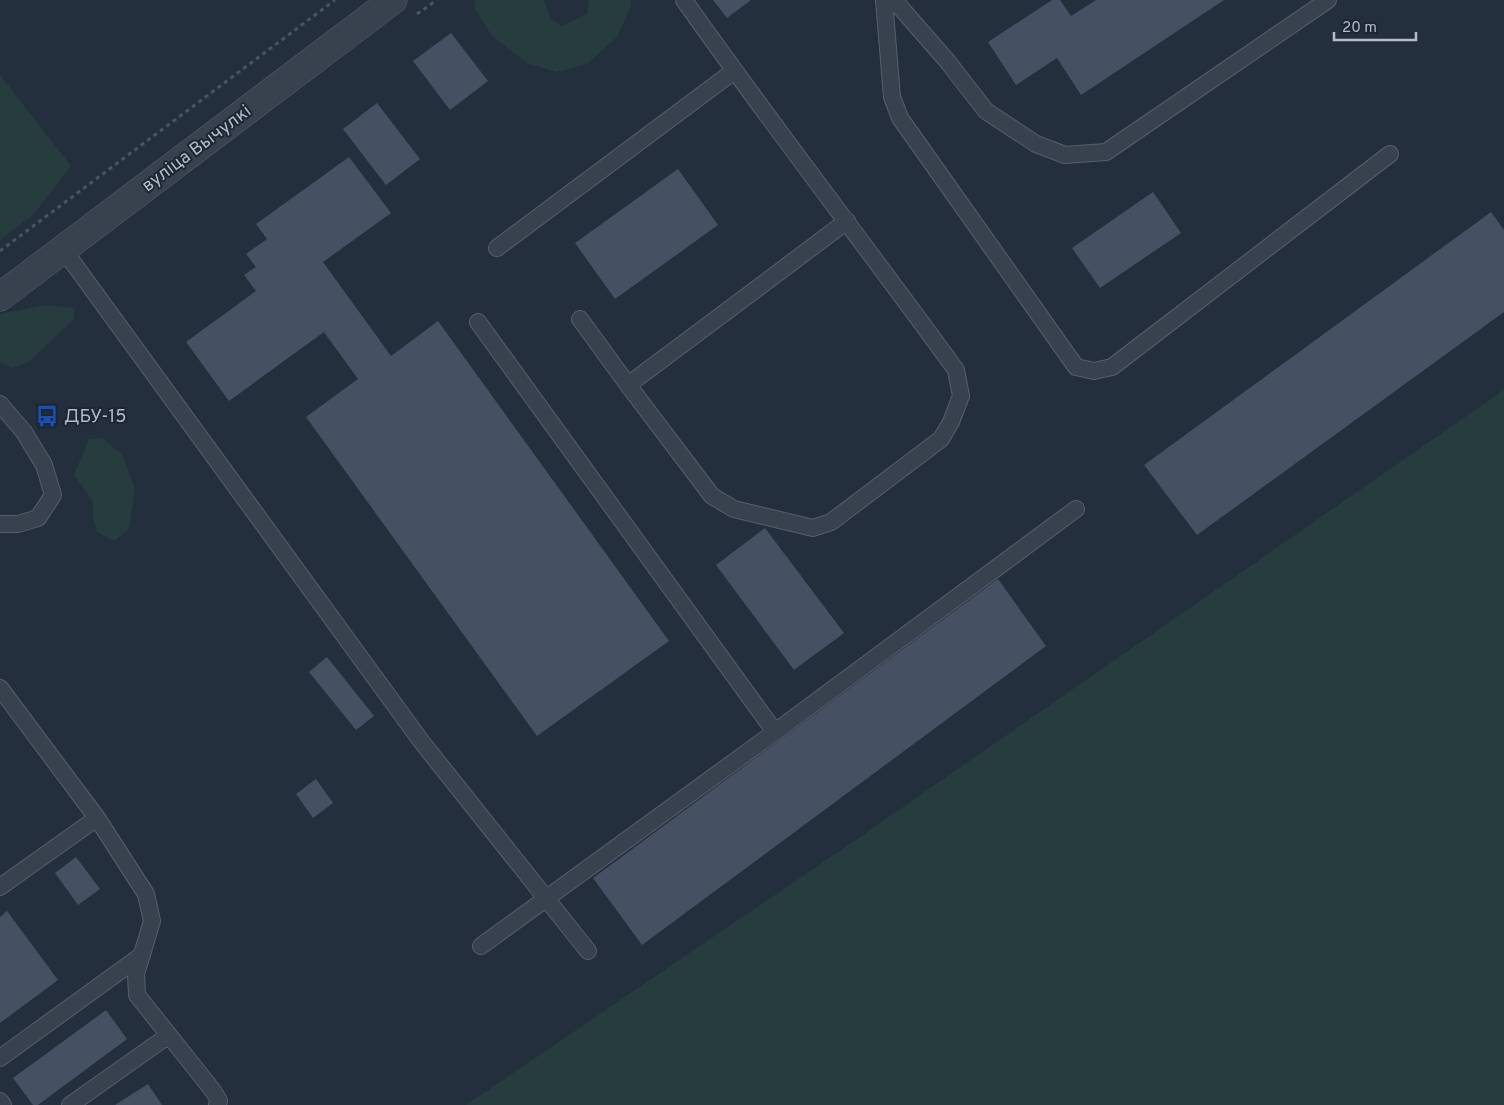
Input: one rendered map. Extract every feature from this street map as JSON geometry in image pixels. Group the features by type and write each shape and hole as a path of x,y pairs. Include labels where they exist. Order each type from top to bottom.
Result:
{"street":[{"name":"вуліца Вычулкі","path":"0,297 393,0"}],"lane":[{"path":"580,319 712,496 734,509 813,528 831,522 941,439 951,422 961,396 956,370 847,220 734,71 684,0"},
{"path":"884,0 892,97 900,118 1076,367 1094,371 1112,366 1390,154"},
{"path":"894,0 948,62 986,111 1036,144 1065,155 1106,152 1328,0"},
{"path":"496,248 734,71"},
{"path":"628,385 847,220"},
{"path":"62,249 421,741 588,951"},
{"path":"478,322 775,732"},
{"path":"0,404 24,432 44,465 52,495 38,518 18,524 0,524"},
{"path":"481,946 775,732 1076,509"},
{"path":"0,688 97,818 146,894 152,922 136,974 137,995 214,1092 219,1101 217,1105"},
{"path":"0,887 97,818"},
{"path":"0,1058 142,955"},
{"path":"70,1105 169,1035"},
{"path":"0,1101 3,1105"}],"path":[{"path":"0,251 335,0"}],"green space":[{"path":"475,0 544,0 551,19 562,26 587,14 589,0 631,0 631,6 617,37 587,64 556,72 527,63 492,36 474,7"},
{"path":"0,75 71,166 33,215 0,240"},
{"path":"46,305 74,308 74,319 29,362 12,368 0,362 0,314"},
{"path":"1504,390 1504,1105 466,1105 841,850"},
{"path":"102,438 123,456 135,489 129,529 114,541 97,532 93,517 93,502 74,475 89,439"}],"building":[{"path":"713,0 751,0 727,18"},
{"path":"1052,0 1060,0 1071,16 1096,0 1224,0 1081,95 1057,58 1016,85 988,42"},
{"path":"451,33 488,81 450,110 413,61"},
{"path":"377,103 420,159 386,185 343,129"},
{"path":"349,157 391,213 323,262 391,356 438,321 669,641 537,736 306,417 358,379 324,332 229,401 186,342 256,291 244,275 256,267 246,254 267,239 256,224"},
{"path":"678,169 718,225 615,299 575,243"},
{"path":"1153,192 1181,233 1100,288 1072,248"},
{"path":"1491,212 1504,230 1504,312 1197,535 1144,465"},
{"path":"765,528 844,633 794,670 716,565"},
{"path":"998,579 1046,646 642,945 593,878"},
{"path":"327,657 374,716 356,730 309,672"},
{"path":"316,779 333,803 313,818 296,794"},
{"path":"76,857 100,889 78,905 55,873"},
{"path":"7,911 58,980 0,1023 0,917"},
{"path":"106,1010 127,1039 38,1105 33,1105 13,1078"},
{"path":"148,1084 162,1105 115,1105"}],"place":[{"name":"ДБУ-15","path":"47,416"}]}
